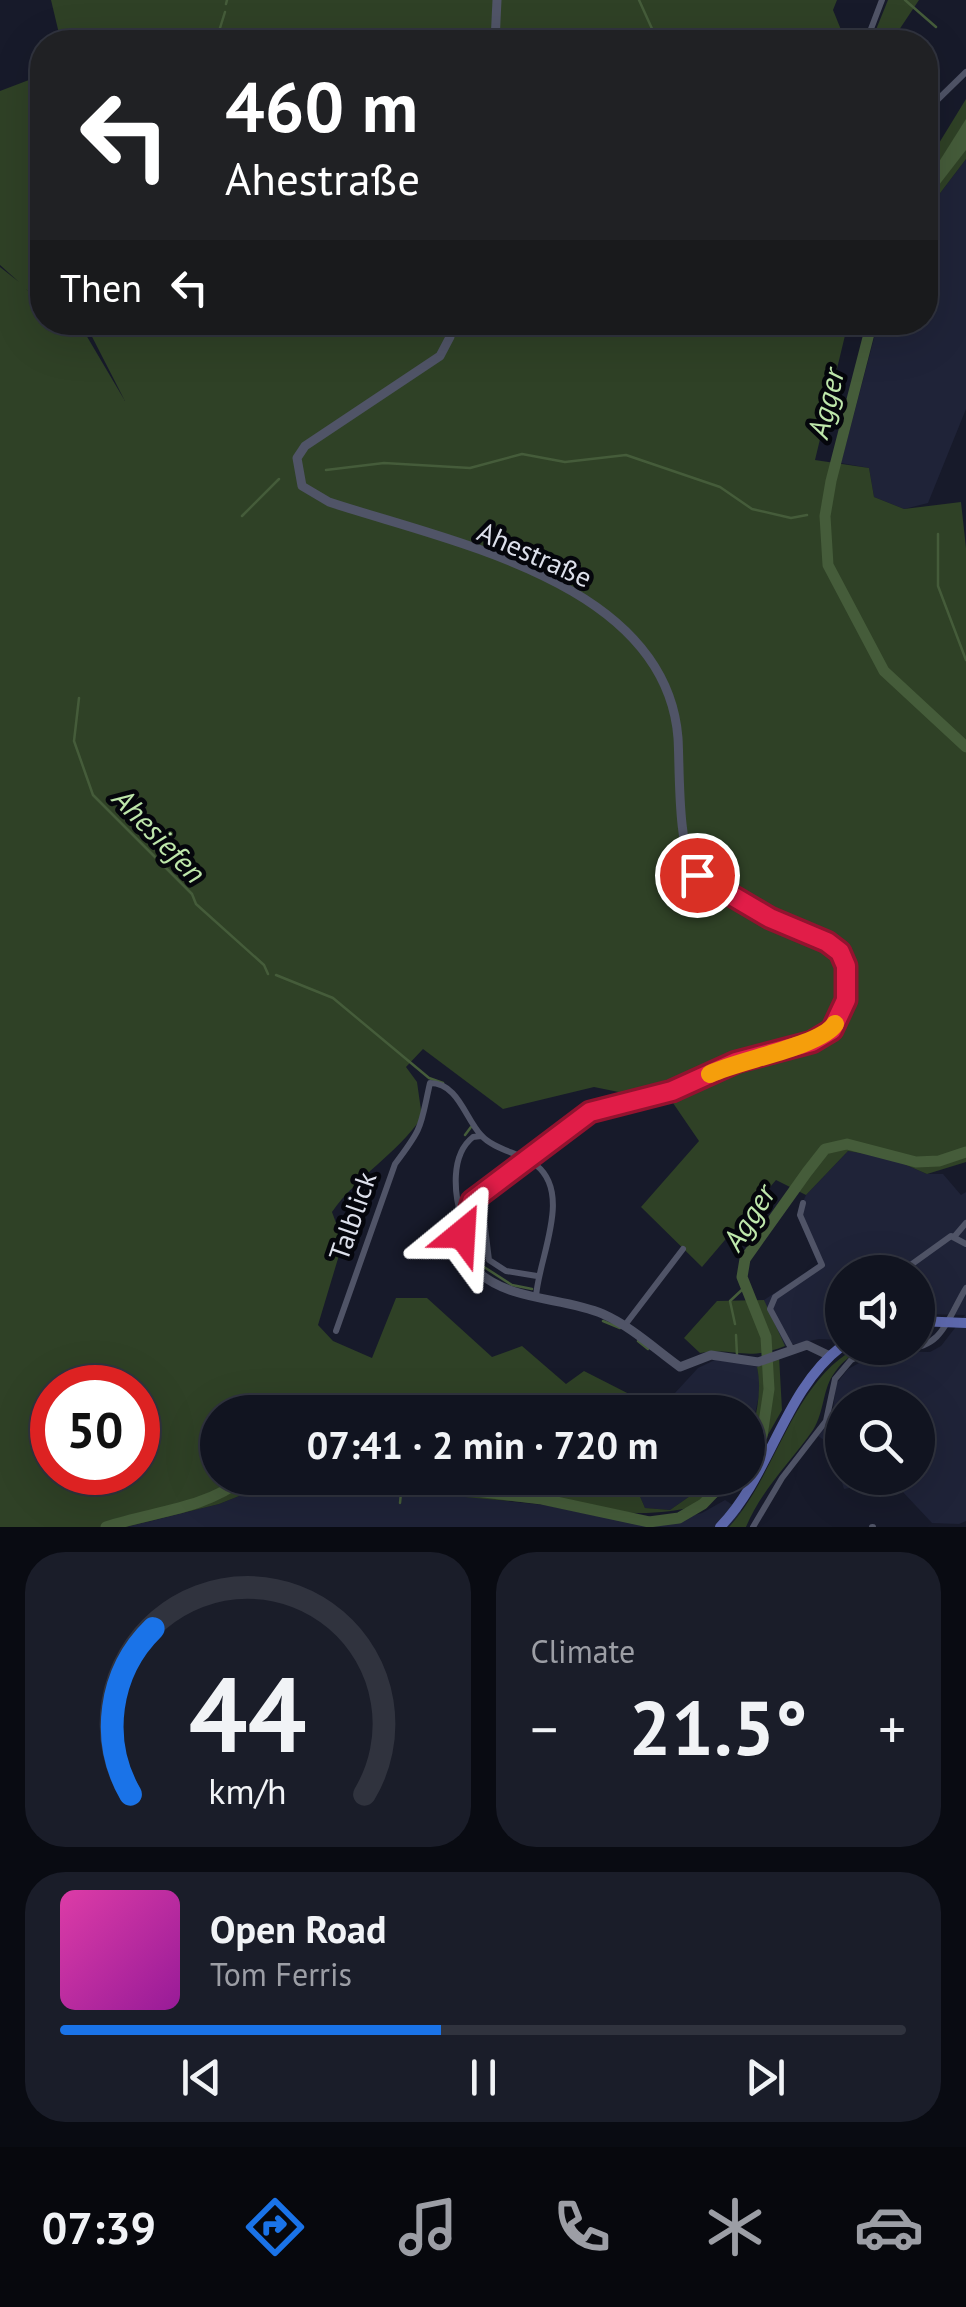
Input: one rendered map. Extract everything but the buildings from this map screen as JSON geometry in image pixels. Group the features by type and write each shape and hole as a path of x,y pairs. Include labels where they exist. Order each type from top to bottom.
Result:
{"main road":[{"path":"495,30 497,0"},
{"name":"Ahestraße","path":"450,335 440,356 305,446 297,458 302,486 329,502 552,580 592,602 616,623 668,683 676,710 686,849 697,875 770,918 827,942 840,952 846,966 846,1000 832,1030 736,1062 672,1091 590,1112 472,1201 463,1223"},
{"path":"463,1223 463,1245 476,1270 499,1286 576,1305 625,1325 680,1367 711,1355 758,1362 791,1348 816,1346 825,1352"},
{"path":"935,1322 966,1323"},
{"path":"720,1527 825,1364"}],"street":[{"path":"871,30 882,0"},
{"path":"938,99 966,72"},
{"name":"Talblick","path":"336,1331 391,1174 419,1134 430,1082 452,1092 481,1136 523,1159"},
{"path":"463,1223 457,1190 458,1153 473,1137 481,1136"},
{"path":"523,1159 541,1170 554,1201 536,1297"},
{"path":"791,1348 773,1317 771,1302 822,1264 800,1215 804,1203"},
{"path":"484,1211 486,1255 496,1266 538,1276"},
{"path":"926,1255 966,1223"},
{"path":"950,1238 966,1244"},
{"path":"476,1270 476,1247 483,1240"},
{"path":"625,1325 682,1250"},
{"path":"935,1338 966,1288"},
{"path":"754,1527 782,1478 826,1421 836,1379 847,1365"}],"shaded area":[{"path":"51,0 837,0 833,10 841,30 58,30"},
{"path":"888,0 919,0 899,30 876,30"},
{"path":"30,80 30,291 25,289 30,292 30,335 86,335 125,401 91,335 845,335 815,460 869,468 874,497 904,509 961,502 966,548 966,1162 927,1174 890,1158 848,1151 806,1195 776,1180 702,1267 641,1207 699,1141 673,1103 594,1087 503,1109 423,1049 406,1067 417,1082 422,1117 332,1212 343,1242 318,1325 333,1341 372,1358 396,1298 427,1298 492,1357 522,1346 566,1384 584,1371 631,1395 200,1395 200,1495 242,1495 126,1527 0,1527 0,267 19,282 0,265 0,91"},
{"path":"966,99 966,159 938,196 938,145"},
{"path":"966,119 966,150 938,186 938,163"},
{"path":"966,159 966,409 928,503 904,509 874,497 869,468 841,463 875,335 938,335 938,196"},
{"path":"848,1151 890,1158 927,1174 943,1174 961,1195 966,1192 966,1521 932,1523 906,1495 935,1495 935,1385 836,1385 855,1365 935,1365 935,1349 965,1315 935,1314 935,1255 825,1255 825,1339 785,1346 768,1317 764,1300 818,1264 797,1215 806,1195"},
{"path":"764,1300 785,1346 750,1354 700,1353 684,1338 717,1301"},
{"path":"779,1356 782,1410 765,1440 765,1395 759,1395 757,1367"},
{"path":"719,1358 757,1367 759,1395 673,1395 698,1368"},
{"path":"833,1365 840,1365 825,1385 825,1397 813,1430 765,1493 765,1472 815,1384"},
{"path":"242,1495 451,1495 544,1505 651,1526 702,1513 725,1500 742,1511 729,1527 126,1527"},
{"path":"448,1495 639,1495 645,1508 670,1510 692,1495 722,1495 677,1510 624,1513"},
{"path":"639,1495 692,1495 670,1510 645,1508"},
{"path":"752,1495 764,1495 746,1527 729,1527"}],"waterway":[{"path":"226,4 227,0"},
{"path":"639,0 653,30"},
{"path":"905,0 936,27"},
{"path":"220,28 225,12"},
{"name":"Agger","path":"869,335 831,481 825,516 828,565 884,671 966,747"},
{"path":"326,470 384,463 470,468 522,454 565,462 626,455 720,487 752,509 791,518 807,515"},
{"path":"242,516 279,479"},
{"path":"938,534 938,586 966,660"},
{"name":"Ahesiefen","path":"79,698 74,741 93,795 192,894 196,904 264,965 268,974"},
{"name":"Ahesiefen","path":"276,975 333,998 429,1078 443,1083"},
{"name":"Ahesiefen","path":"465,1135 471,1127"},
{"name":"Agger","path":"765,1416 769,1389 766,1337 742,1277 745,1259 807,1172 825,1149 847,1144 916,1162 939,1161 966,1152"},
{"name":"Ahesiefen","path":"484,1267 512,1285 532,1289"},
{"name":"Ahesiefen","path":"735,1324 730,1301 745,1287"},
{"name":"Ahesiefen","path":"603,1321 620,1328"},
{"name":"Ahesiefen","path":"736,1335 737,1355"},
{"name":"Ahesiefen","path":"638,1341 648,1349"},
{"name":"Agger","path":"106,1527 216,1495"},
{"path":"400,1503 401,1495"},
{"name":"Agger","path":"509,1495 649,1522 679,1518 712,1495"}],"slow traffic":[{"path":"710,1074 736,1062 812,1042 835,1024"}],"route":[{"path":"462,1234 472,1201 566,1126 590,1112 672,1091 736,1062 812,1042 832,1030 846,1000 846,966 840,952 827,942 729,896 697,875"}]}
